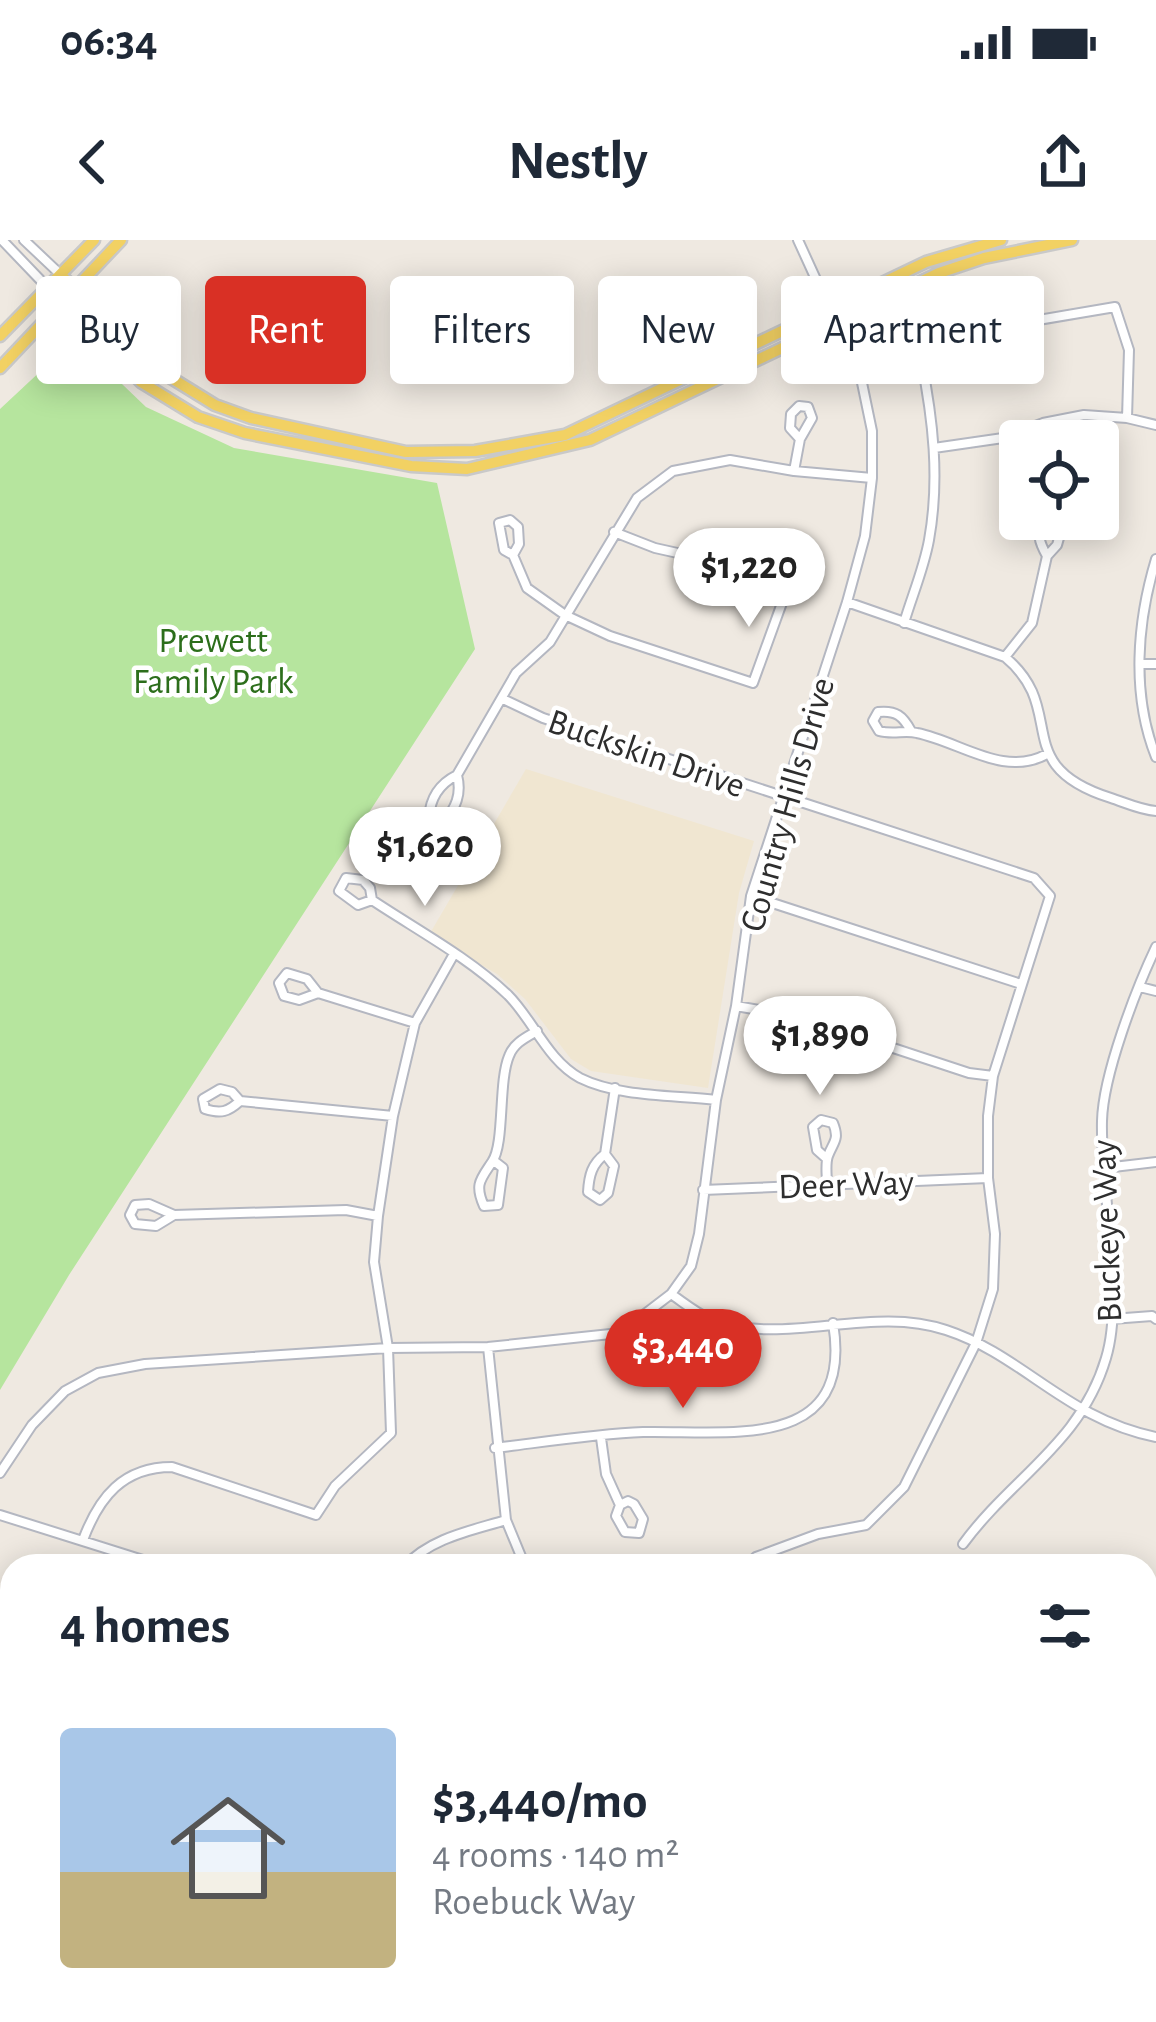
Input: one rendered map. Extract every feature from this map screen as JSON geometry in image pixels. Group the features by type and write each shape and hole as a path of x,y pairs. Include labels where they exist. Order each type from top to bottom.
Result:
{"main road":[{"path":"61,275 94,240"},
{"path":"87,276 122,240"},
{"path":"897,276 942,255 1001,240"},
{"path":"937,276 961,265 1072,240"},
{"path":"0,336 36,299"},
{"path":"0,368 36,329"},
{"path":"180,384 215,405 251,418 406,452 475,451 565,435 781,331"},
{"path":"144,384 169,402 245,434 411,466 467,469 590,440 781,349"}],"street":[{"path":"2,240 37,276"},
{"path":"24,240 61,275"},
{"name":"Country Hills Drive","path":"798,240 815,276"},
{"path":"904,622 928,543 935,489 921,359 1009,325 1115,307 1129,350 1127,418"},
{"name":"Country Hills Drive","path":"0,1473 32,1424 64,1391 98,1372 145,1364 388,1348 488,1347 620,1333 671,1294 691,1266 751,896 866,536 872,478 868,404 861,384"},
{"path":"934,448 967,446 1084,415 1156,425"},
{"path":"794,471 800,439"},
{"path":"457,775 458,800 443,823 436,823 429,818 443,782 457,775 517,673 550,642 637,498 673,471 730,460 872,478"},
{"path":"513,555 527,587 565,615 610,636 753,683 791,578 736,559 656,548 614,532"},
{"path":"1005,657 1032,623 1047,556"},
{"path":"1156,559 1140,635 1142,705 1156,757"},
{"path":"847,602 1005,657 1024,673 1033,691 1047,754 1063,777 1090,791 1156,811"},
{"path":"1140,664 1156,664"},
{"name":"Buckskin Drive","path":"503,699 543,718 1034,878 1050,896 993,1076 988,1178 995,1234 993,1288 976,1343 904,1487 866,1525 818,1534 764,1554"},
{"path":"911,731 895,712 878,712 873,722 879,731 891,735 911,731 1006,763 1030,764 1047,754"},
{"path":"372,900 358,905 339,891 340,884 346,878 363,880 372,900 508,996 570,1071 582,1079 615,1088 716,1100"},
{"path":"751,896 1021,984"},
{"name":"Buckeye Way","path":"963,1544 983,1517 1058,1447 1107,1357 1112,1318 1102,1121 1106,1086 1156,947"},
{"path":"83,1540 109,1490 151,1467 172,1467 316,1515 335,1486 391,1433 388,1348 374,1262 378,1216 393,1116 415,1023 454,954"},
{"path":"318,993 299,1000 284,996 279,983 287,973 307,979 318,993 415,1023"},
{"path":"1140,987 1156,991"},
{"path":"736,1006 799,1017 993,1076"},
{"path":"494,1161 503,1168 500,1196 497,1204 484,1206 480,1180 494,1161 506,1064 516,1043 537,1031"},
{"path":"605,1154 614,1166 608,1192 600,1200 588,1192 589,1176 605,1154 615,1088"},
{"path":"241,1101 218,1113 206,1108 203,1099 220,1089 241,1101 393,1116"},
{"path":"826,1158 837,1134 833,1124 821,1120 813,1126 813,1140 826,1158 827,1184"},
{"path":"1105,1168 1156,1162"},
{"name":"Deer Way","path":"703,1190 988,1178"},
{"path":"174,1215 156,1226 135,1224 130,1215 136,1205 149,1204 174,1215 346,1210 378,1216"},
{"path":"671,1294 709,1319 756,1329 917,1322 976,1343 1081,1412 1156,1437"},
{"path":"1112,1318 1154,1314"},
{"path":"495,1448 638,1432 759,1433 795,1421 821,1403 833,1376 837,1348 833,1323"},
{"path":"488,1347 506,1520 520,1554"},
{"path":"601,1438 606,1474 620,1505"},
{"path":"0,1515 126,1554"},
{"path":"416,1554 506,1520"}],"shaded area":[{"path":"526,769 754,841 739,893 708,1088 591,1071 571,1059 525,999 497,974 429,935"}],"green space":[{"name":"Prewett Family Park","path":"36,375 36,384 122,384 146,407 234,448 437,483 475,649 69,1275 0,1390 0,409"}]}
